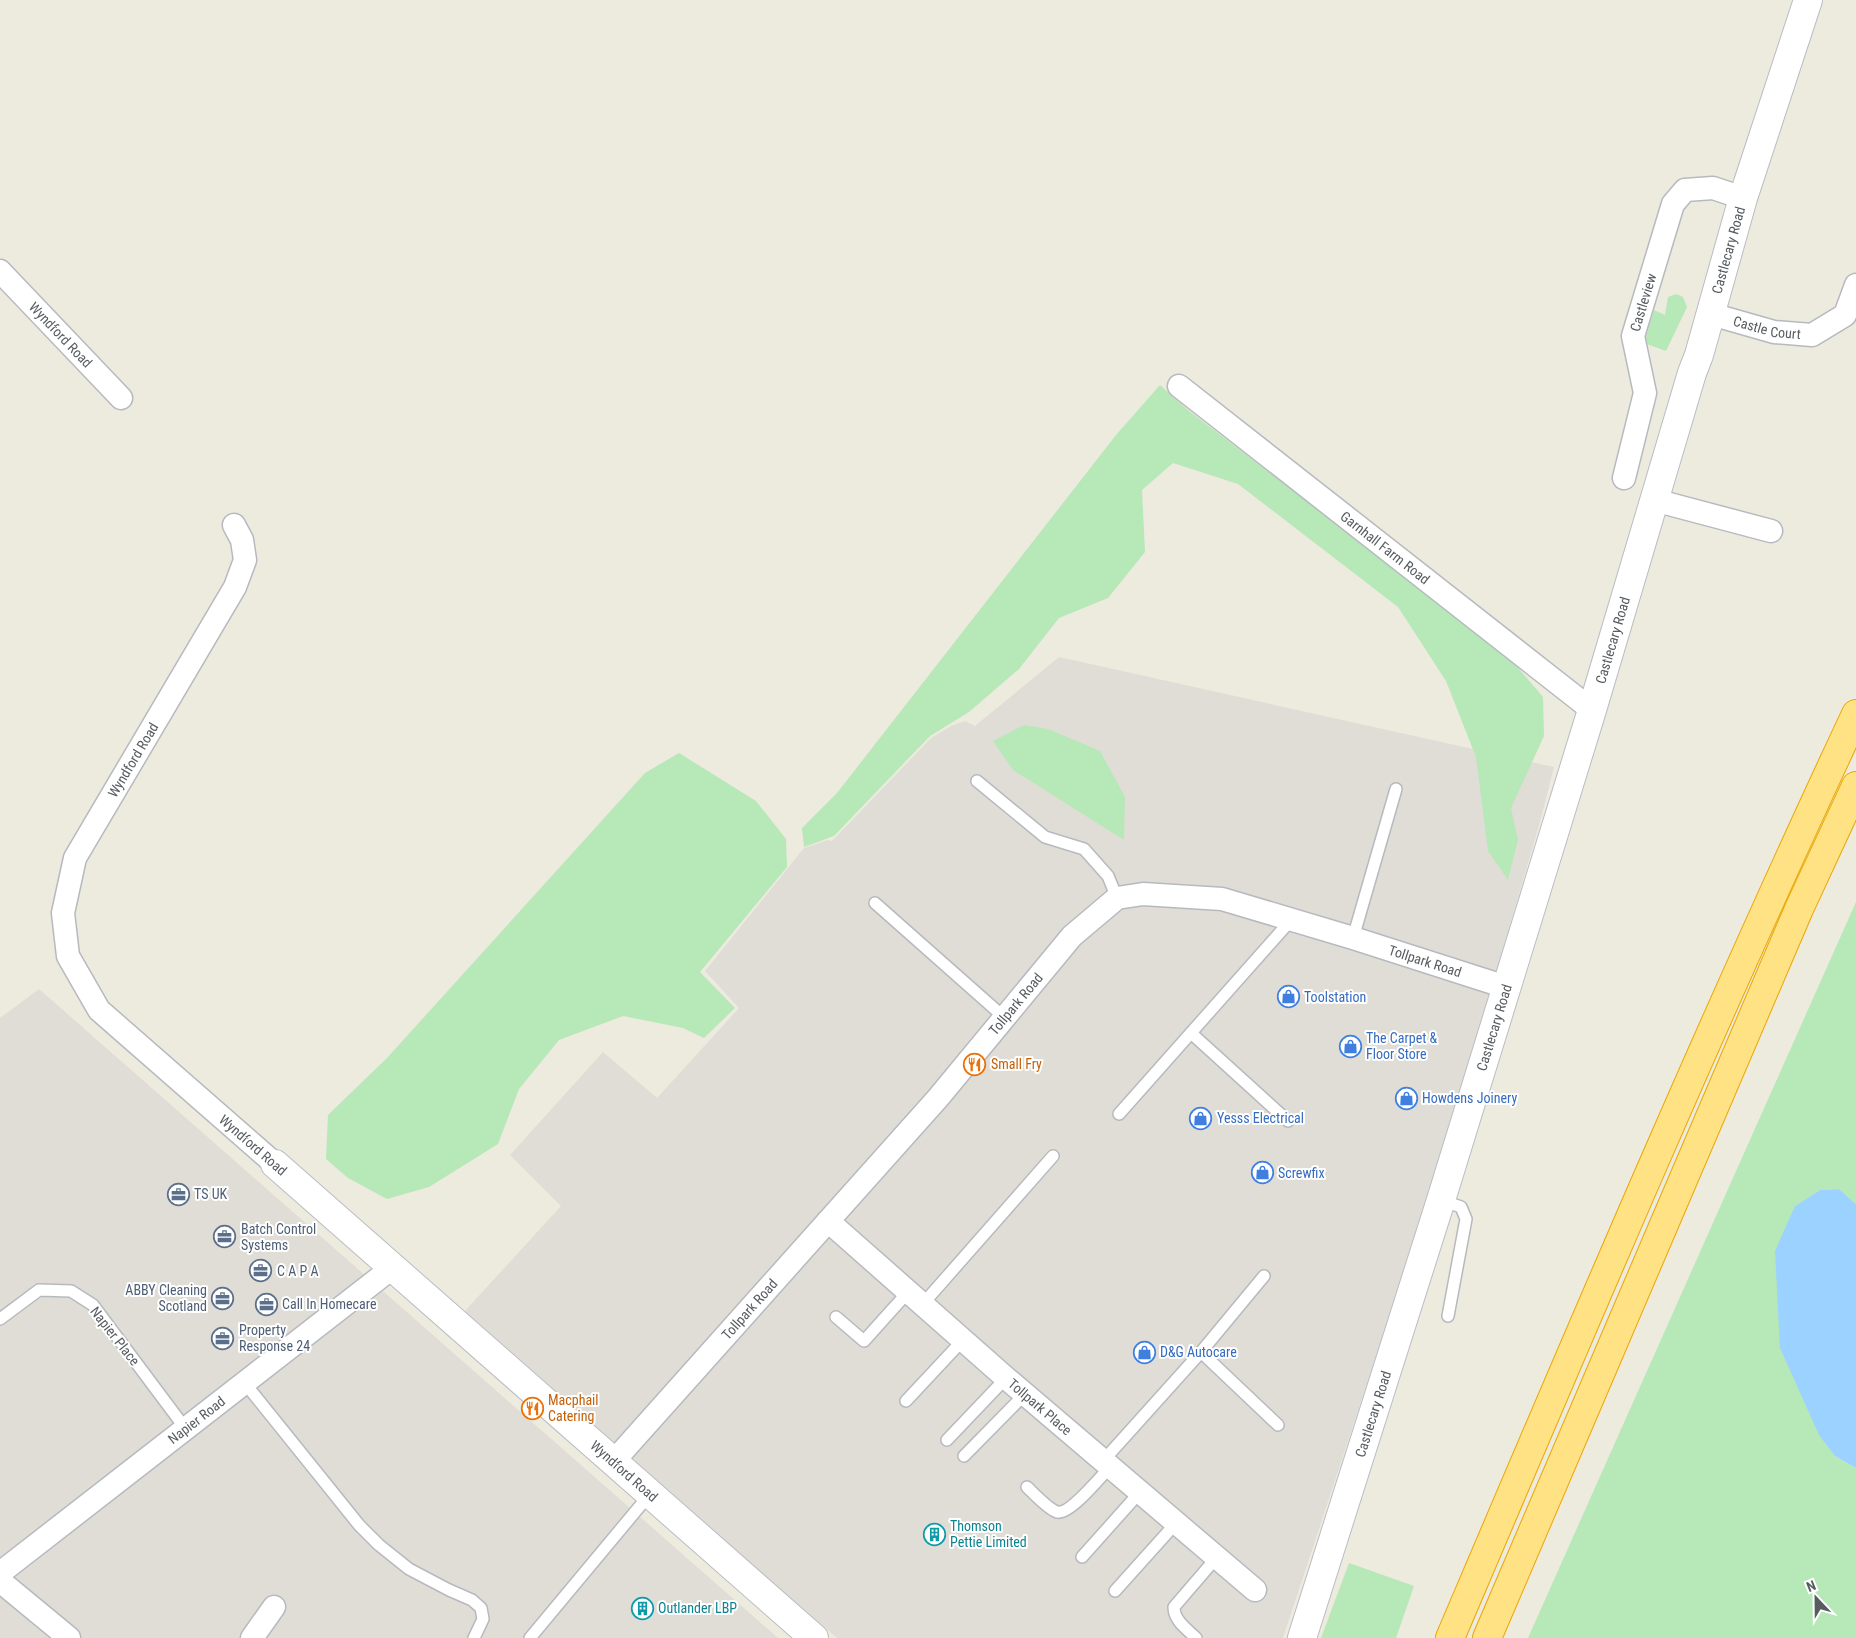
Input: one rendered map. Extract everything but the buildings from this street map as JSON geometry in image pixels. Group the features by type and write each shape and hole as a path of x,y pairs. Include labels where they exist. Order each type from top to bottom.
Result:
{"highway":[{"path":"1450,1638 1617,1244 1806,821 1856,714"},
{"path":"1487,1638 1792,927 1856,786"}],"main road":[{"name":"Castlecary Road","path":"1302,1638 1441,1200 1592,710 1743,198 1808,0"},
{"name":"Wyndford Road","path":"275,1164 814,1638"}],"street":[{"name":"Castleview","path":"1624,478 1645,393 1633,336 1673,204 1685,190 1713,188 1743,198"},
{"name":"Wyndford Road","path":"0,271 122,398"},
{"name":"Castle Court","path":"1710,314 1774,332 1812,335 1845,315 1856,285"},
{"name":"Garnhall Farm Road","path":"1179,386 1592,710"},
{"path":"1654,500 1771,532"},
{"name":"Wyndford Road","path":"234,525 242,540 245,560 235,587 75,858 63,913 68,956 99,1010 275,1164"},
{"name":"Tollpark Road","path":"613,1462 938,1098 1072,936 1117,898 1143,894 1222,899 1353,938 1506,987"},
{"name":"Tollpark Place","path":"828,1221 1006,1378 1255,1590"},
{"name":"Napier Road","path":"0,1573 392,1268"},
{"path":"0,1581 69,1638"},
{"path":"252,1638 274,1607"}],"lane":[{"path":"977,781 1045,837 1084,849 1108,876 1117,898"},
{"path":"1353,938 1396,789"},
{"path":"876,903 1005,1018"},
{"path":"1119,1114 1291,920"},
{"path":"1191,1033 1288,1121"},
{"path":"836,1317 864,1341 915,1298 1053,1156"},
{"path":"1441,1200 1461,1207 1466,1219 1448,1316"},
{"path":"1027,1487 1056,1512 1062,1512 1074,1505 1264,1276"},
{"name":"Napier Place","path":"0,1319 38,1290 71,1291 93,1305 185,1428"},
{"path":"906,1401 963,1340"},
{"path":"1201,1352 1278,1424"},
{"path":"947,1440 1006,1378"},
{"path":"244,1382 359,1526 409,1569 472,1600 481,1608 483,1619 474,1638"},
{"path":"964,1456 1025,1394"},
{"path":"1082,1558 1140,1492"},
{"path":"530,1638 650,1494"},
{"path":"1115,1591 1176,1523"},
{"path":"1196,1638 1179,1622 1174,1607 1217,1558"}],"shaded area":[{"path":"1059,657 1554,767 1540,822 1447,1141 1283,1638 837,1638 464,1312 561,1206 510,1155 603,1052 657,1098 739,1008 705,971 804,848 828,840 832,841 931,738 951,726 965,721 975,726"},
{"path":"39,989 778,1638 0,1638 0,1018"}],"green space":[{"path":"1676,294 1683,297 1687,307 1666,351 1644,343 1654,310 1665,315 1668,297"},
{"path":"1160,385 1188,410 1508,656 1543,697 1544,736 1511,808 1518,840 1508,880 1488,851 1476,757 1446,681 1398,607 1238,484 1173,463 1142,490 1145,552 1108,598 1059,618 1019,669 969,712 930,736 834,836 804,847 802,828 837,793 1116,435"},
{"path":"1024,725 1048,729 1100,751 1125,797 1124,840 1013,770 993,741"},
{"path":"679,753 756,801 786,839 787,867 700,972 735,1008 704,1038 683,1028 623,1016 559,1040 519,1089 498,1144 429,1187 387,1199 348,1178 326,1159 328,1115 387,1058 645,773"},
{"path":"1856,902 1856,1204 1839,1189 1820,1190 1795,1206 1835,1456 1856,1468 1856,1638 1528,1638"},
{"path":"1349,1563 1414,1586 1396,1638 1321,1638"}],"water":[{"path":"1839,1189 1856,1204 1856,1468 1835,1456 1819,1435 1780,1348 1775,1251 1795,1206 1820,1190"}],"place":[{"name":"Toolstation","path":"1288,997"},
{"name":"The Carpet & Floor Store","path":"1350,1046"},
{"name":"Small Fry","path":"975,1064"},
{"name":"Howdens Joinery","path":"1406,1098"},
{"name":"Yesss Electrical","path":"1201,1118"},
{"name":"Screwfix","path":"1262,1173"},
{"name":"TS UK","path":"178,1194"},
{"name":"Batch Control Systems","path":"225,1237"},
{"name":"C A P A","path":"261,1271"},
{"name":"ABBY Cleaning Scotland","path":"223,1298"},
{"name":"Call In Homecare","path":"266,1304"},
{"name":"Property Response 24","path":"223,1338"},
{"name":"D&G Autocare","path":"1144,1352"},
{"name":"Macphail Catering","path":"532,1408"},
{"name":"Thomson Pettie Limited","path":"934,1534"},
{"name":"Outlander LBP","path":"642,1608"}]}
